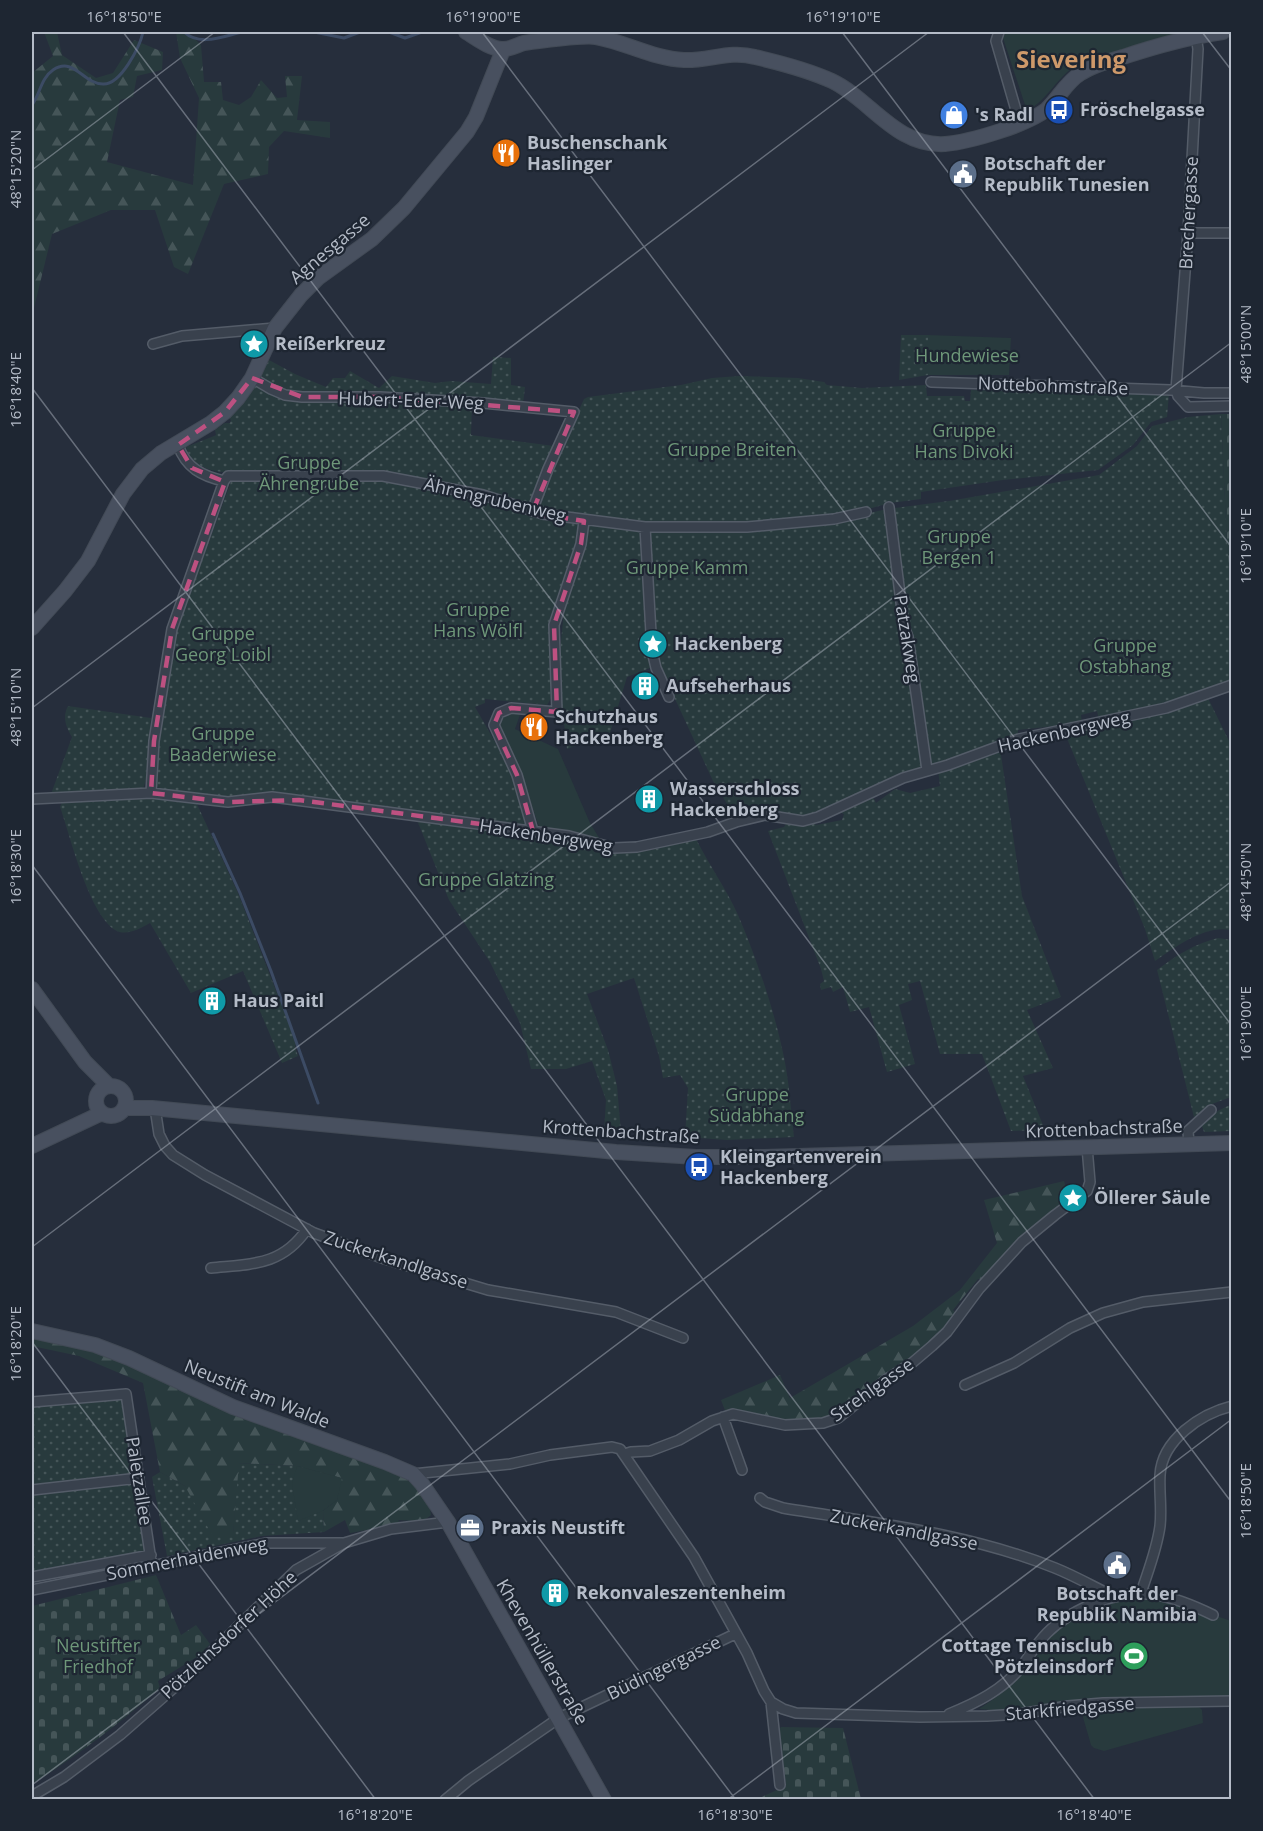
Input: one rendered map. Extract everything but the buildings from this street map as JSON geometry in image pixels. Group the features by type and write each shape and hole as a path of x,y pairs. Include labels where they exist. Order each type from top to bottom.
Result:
{"main road":[{"path":"466,32 503,50 525,43 595,36 682,60 738,53 753,56 809,72 834,82 901,132 923,141 943,144 1020,124 1047,109 1062,90 1082,72 1105,62 1194,34 1223,32"},
{"name":"Agnesgasse","path":"32,628 66,591 88,561 134,477 153,459 178,445 225,412 252,378 275,328 301,295 318,278 372,239 404,208 467,132 476,117 503,50"},
{"path":"32,989 85,1062 102,1099 114,1115 125,1103"},
{"name":"Krottenbachstraße","path":"102,1099 120,1089 125,1103 154,1108 616,1152 696,1157 772,1157 1232,1143"},
{"path":"32,1146 75,1127 102,1099"},
{"name":"Neustift am Walde","path":"32,1330 95,1345 129,1358 233,1407 413,1474 448,1522"},
{"name":"Khevenhüllerstraße","path":"448,1522 604,1800"}],"street":[{"path":"999,32 996,40 1020,124"},
{"name":"Brechergasse","path":"1176,390 1188,233 1198,49 1194,34"},
{"path":"1188,233 1232,233"},
{"path":"153,344 182,336 275,328"},
{"name":"Hubert-Eder-Weg","path":"252,378 285,395 302,398 380,397 483,403 573,412 532,512"},
{"name":"Nottebohmstraße","path":"931,382 1232,393"},
{"path":"1176,390 1178,396 1188,407 1232,406"},
{"path":"151,794 154,741 172,629 224,481 208,477 192,468 182,457 178,445"},
{"name":"Ährengrubenweg","path":"224,481 228,476 382,476 483,495 532,512 584,521 645,527 747,527 834,519 866,512"},
{"name":"Patzakweg","path":"889,507 904,626 908,637 927,770"},
{"path":"533,831 517,775 494,725 499,713 511,708 557,712 554,625 581,544 584,521"},
{"path":"645,527 652,651 656,668 669,697"},
{"name":"Hackenbergweg","path":"32,800 151,794 228,802 272,797 569,836 614,848 644,846 765,815 803,821 818,817 903,778 948,765 1019,739 1166,708 1232,685"},
{"name":"Zuckerkandlgasse","path":"154,1108 159,1134 173,1155 205,1175 307,1229 385,1259 488,1290 616,1312 683,1338"},
{"path":"1189,1144 1188,1131 1211,1110"},
{"name":"Strehlgasse","path":"413,1474 510,1464 550,1455 612,1447 620,1449 625,1454 650,1451 680,1440 712,1421 733,1414 768,1422 801,1425 823,1423 838,1418 932,1346 947,1332 979,1290 1022,1242 1087,1191 1090,1182 1087,1147"},
{"path":"211,1268 258,1263 279,1257 298,1242 307,1229"},
{"path":"966,1385 1014,1363 1070,1328 1103,1313 1143,1302 1232,1292"},
{"name":"Paletzallee","path":"32,1402 126,1394 152,1567"},
{"path":"1141,1593 1160,1527 1160,1473 1166,1450 1184,1431 1209,1414 1232,1406"},
{"path":"723,1417 742,1470"},
{"path":"625,1454 694,1557 771,1702 780,1785"},
{"path":"32,1490 139,1478"},
{"name":"Zuckerkandlgasse","path":"760,1498 783,1508 955,1537 1057,1568 1113,1596"},
{"name":"Pötzleinsdorfer Höhe","path":"32,1796 64,1777 120,1736 192,1671 296,1570 344,1543 391,1529 448,1522"},
{"name":"Sommerhaidenweg","path":"32,1590 267,1543 344,1543"},
{"path":"32,1577 151,1555"},
{"name":"Starkfriedgasse","path":"944,1716 978,1701 1003,1685 1040,1641 1061,1621 1081,1609 1113,1596 1141,1593 1177,1599 1213,1614"},
{"name":"Büdingergasse","path":"445,1800 468,1781 559,1718 735,1634"},
{"name":"Starkfriedgasse","path":"771,1702 783,1709 810,1715 920,1717 1020,1714 1103,1703 1232,1701"}],"highlighted area":[{"path":"252,378 302,397 380,397 574,412 532,513 584,521 581,544 554,625 557,712 511,708 499,713 494,725 517,775 533,831 299,800 228,802 151,793 154,741 172,629 225,482 192,468 178,445 225,412"}],"green space":[{"path":"44,32 57,32 62,55 96,78 113,73 134,40 163,52 162,70 137,76 133,97 120,100 107,162 193,185 199,98 180,58 176,32 188,32 201,45 204,82 221,82 223,100 239,105 251,97 261,80 277,98 287,97 285,76 302,76 297,120 330,122 330,138 284,131 269,147 268,174 224,184 188,274 174,267 155,210 111,210 52,234 32,316 32,73 53,56"},
{"path":"1006,32 1176,32 1176,34 1107,54 1106,52 1098,54 1098,57 1078,64 1027,111 1003,38"},
{"path":"901,335 928,335 928,375 899,380"},
{"name":"Hundewiese","path":"928,335 1011,338 1009,375 928,375"},
{"path":"493,357 511,358 511,385 525,387 523,404 472,405 471,435 554,446 531,506 456,493 551,520 638,529 640,534 650,668 627,677 610,733 567,749 558,672 568,569 551,628 549,652 553,690 547,705 485,699 485,703 475,707 513,778 526,823 524,827 270,792 227,798 160,790 155,783 159,738 176,631 200,559 203,558 232,479 232,473 211,470 198,464 186,447 216,435 215,430 225,423 230,423 229,418 252,391 269,360 326,387 333,378 345,378 350,371 379,388 392,376 435,383 451,381 491,384"},
{"name":"Gruppe Breiten","path":"739,376 798,378 824,382 827,385 862,388 926,385 927,396 964,396 965,401 970,401 971,390 1007,391 1008,388 1098,392 1098,394 1169,394 1167,417 1151,422 1133,445 1098,470 921,492 921,499 890,503 843,516 757,523 651,524 627,519 552,514 538,508 549,476 584,399 681,385 712,378"},
{"path":"1221,414 1227,545 1232,585 1231,682 1169,705 1099,719 1097,711 1081,715 1082,723 1018,730 1018,735 1000,748 1022,896 1061,997 1027,1010 1053,1068 1023,1076 1045,1130 1011,1131 982,1054 940,1054 920,981 908,984 912,1000 899,1005 915,1064 887,1072 869,1007 850,1012 843,987 833,992 831,987 821,990 820,984 824,981 821,969 768,831 784,827 786,824 794,825 812,821 816,825 842,820 844,814 837,811 872,795 876,803 895,789 910,793 940,786 938,770 831,805 804,817 735,817 713,781 657,660 649,564 650,530 728,530 728,533 744,532 745,529 835,524 835,521 887,509 949,501 1099,475 1137,446 1152,426 1188,417"},
{"path":"1221,414 1231,414 1231,585 1227,545"},
{"path":"1207,696 1231,745 1231,930 1221,929 1201,934 1182,943 1155,961 1145,929 1064,731 1113,724"},
{"path":"68,706 151,718 146,780 143,789 51,794 72,737 66,722 65,714"},
{"path":"521,712 515,729 558,749 590,823 601,841 539,827 522,776 502,733 500,722 505,715"},
{"path":"165,798 196,802 238,893 296,1042 295,1048 298,1056 282,1063 243,971 191,993 150,923 133,931 119,932 105,921 97,908 75,855 60,807 62,802"},
{"path":"417,820 512,834 570,839 623,853 651,850 696,839 738,915 766,990 786,1068 794,1137 727,1140 685,1137 688,1088 680,1075 663,1078 659,1056 634,978 587,994 608,1050 617,1086 621,1132 604,1132 606,1100 592,1061 566,1069 531,1069 520,1023 490,962 449,900"},
{"path":"1218,938 1231,940 1231,1097 1212,1104 1194,1117 1157,970 1201,943"},
{"path":"1231,1105 1231,1131 1204,1132 1202,1126 1211,1116"},
{"path":"1064,1181 1068,1196 1064,1205 984,1280 978,1279 953,1310 959,1316 940,1336 838,1416 810,1422 796,1422 726,1413 721,1400 780,1375 790,1398 913,1326 960,1290 997,1243 984,1200"},
{"path":"32,1337 100,1350 195,1397 400,1475 416,1487 424,1497 431,1515 420,1521 398,1520 402,1524 350,1533 345,1520 324,1532 323,1511 337,1500 341,1478 297,1466 239,1463 233,1535 212,1535 185,1486 160,1472 143,1383 79,1356 32,1346"},
{"path":"130,1391 154,1555 32,1579 32,1398"},
{"path":"238,1463 297,1466 342,1478 337,1500 323,1511 324,1532 262,1536 167,1556 152,1477 160,1472 185,1486 233,1534"},
{"path":"297,1466 342,1478 337,1500 322,1511 298,1521 292,1484"},
{"name":"Neustifter Friedhof","path":"156,1575 181,1635 196,1625 210,1644 200,1655 158,1681 160,1688 113,1727 32,1784 32,1606"},
{"name":"Cottage Tennisclub Pötzleinsdorf","path":"1139,1596 1182,1604 1231,1621 1231,1698 1084,1699 1012,1712 979,1709 1021,1676 1054,1634 1075,1617 1100,1606"},
{"path":"1198,1706 1202,1710 1203,1723 1104,1751 1091,1745 1080,1707"},
{"path":"781,1727 843,1728 861,1799 755,1800 786,1786 779,1730"}],"waterway":[{"path":"32,105 46,77 60,67 73,68 96,83 110,83 129,64 143,32"},
{"path":"184,32 197,39 205,40 242,32"},
{"path":"314,32 344,38 360,32"},
{"path":"389,32 405,38 422,32"},
{"path":"213,834 240,893 271,971 318,1103"}],"place":[{"name":"Fröschelgasse","path":"1059,110"},
{"name":"'s Radl","path":"954,115"},
{"name":"Buschenschank Haslinger","path":"506,153"},
{"name":"Botschaft der Republik Tunesien","path":"963,174"},
{"name":"Reißerkreuz","path":"254,344"},
{"name":"Hackenberg","path":"653,644"},
{"name":"Aufseherhaus","path":"645,686"},
{"name":"Schutzhaus Hackenberg","path":"534,727"},
{"name":"Wasserschloss Hackenberg","path":"649,799"},
{"name":"Haus Paitl","path":"212,1001"},
{"name":"Kleingartenverein Hackenberg","path":"699,1167"},
{"name":"Öllerer Säule","path":"1073,1198"},
{"name":"Praxis Neustift","path":"470,1528"},
{"name":"Botschaft der Republik Namibia","path":"1117,1565"},
{"name":"Rekonvaleszentenheim","path":"555,1593"},
{"name":"Cottage Tennisclub Pötzleinsdorf","path":"1134,1656"}],"district":[{"name":"Sievering","path":"1071,60"}],"park label":[{"name":"Gruppe Hans Divoki","path":"964,441"},
{"name":"Gruppe Ährengrube","path":"309,473"},
{"name":"Gruppe Bergen 1","path":"959,547"},
{"name":"Gruppe Kamm","path":"687,568"},
{"name":"Gruppe Hans Wölfl","path":"478,620"},
{"name":"Gruppe Georg Loibl","path":"223,644"},
{"name":"Gruppe Ostabhang","path":"1125,656"},
{"name":"Gruppe Baaderwiese","path":"223,744"},
{"name":"Gruppe Glatzing","path":"486,880"},
{"name":"Gruppe Südabhang","path":"757,1105"}]}
